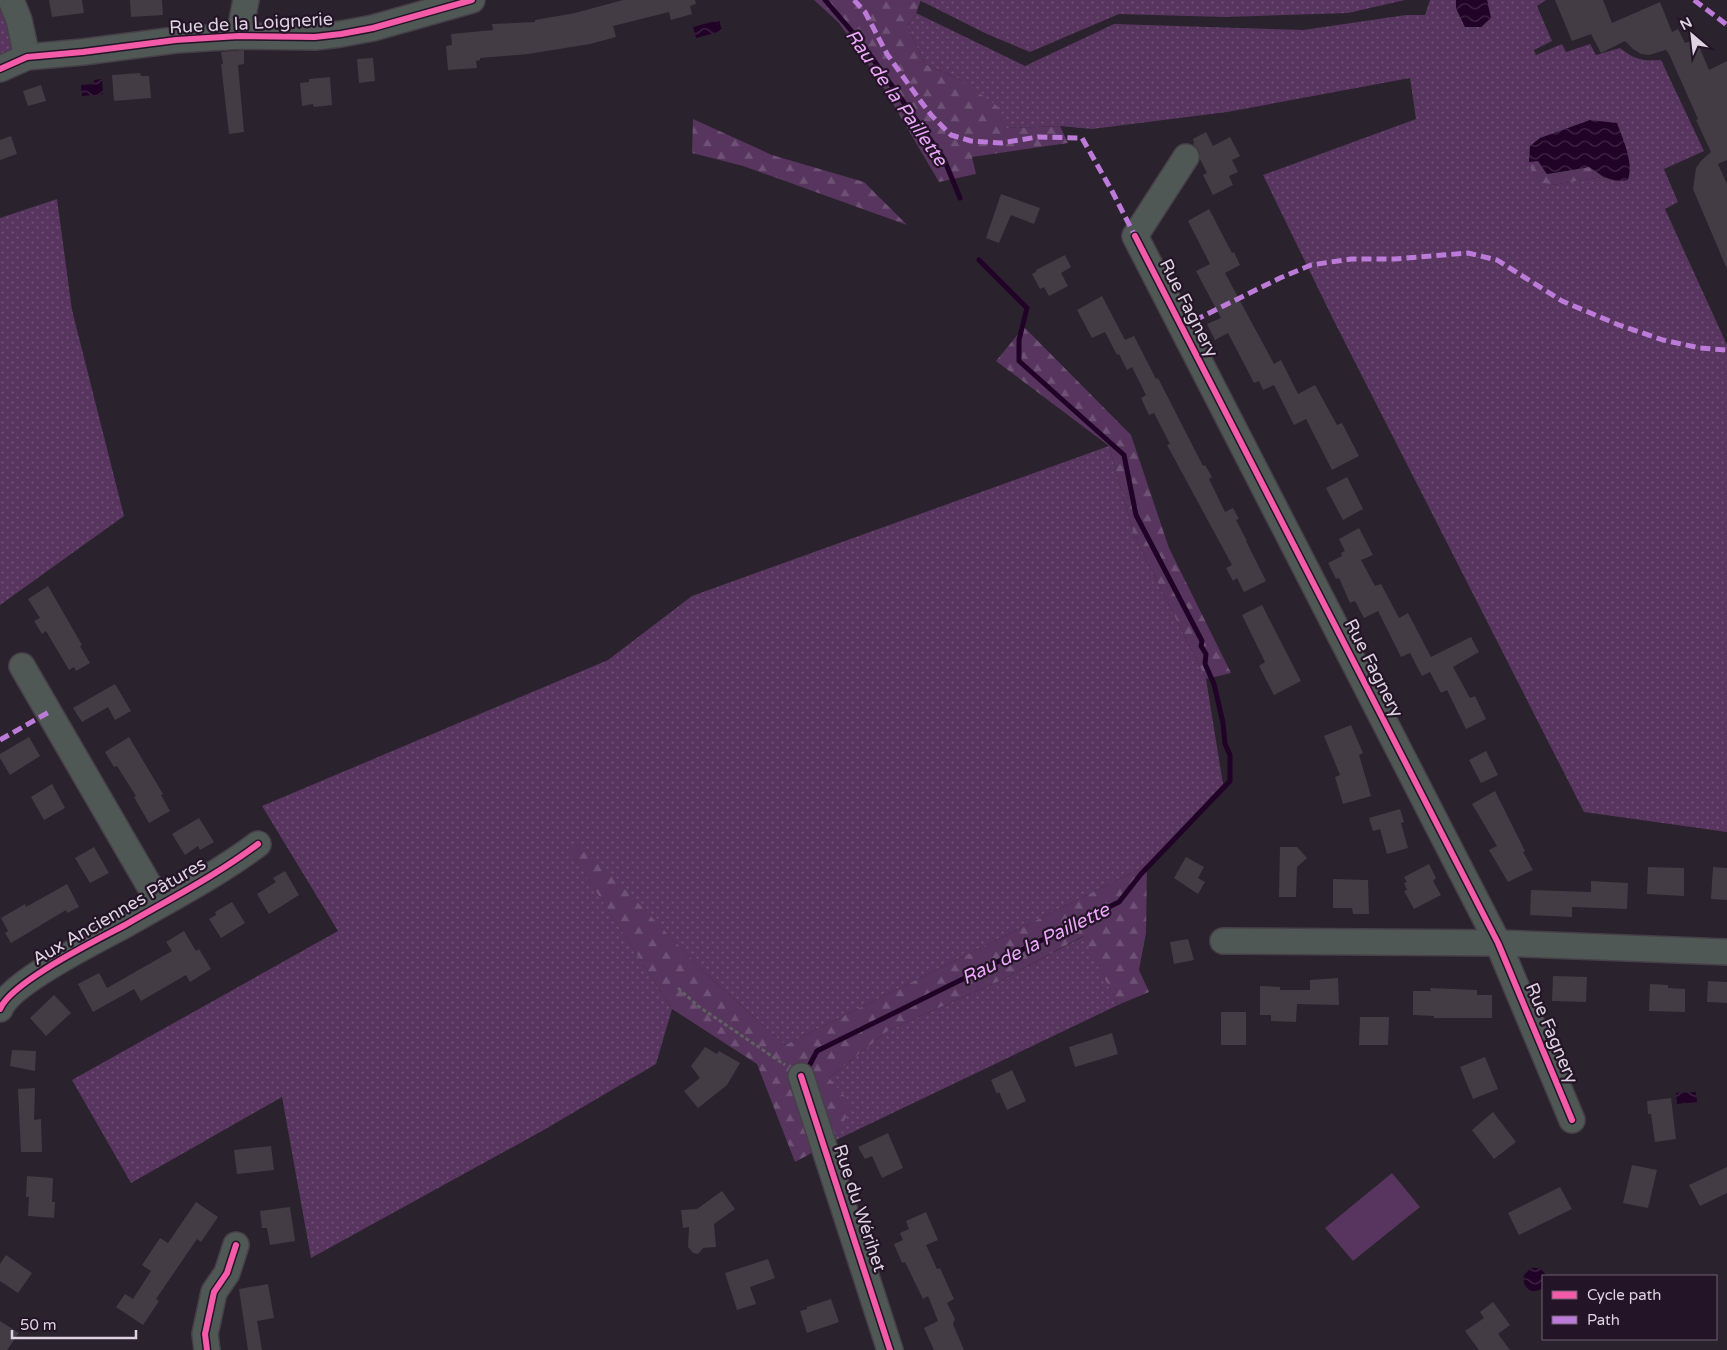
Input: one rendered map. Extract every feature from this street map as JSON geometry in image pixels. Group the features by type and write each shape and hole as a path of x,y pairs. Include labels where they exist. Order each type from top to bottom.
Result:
{"street":[{"path":"11,0 19,20 27,57"},
{"name":"Rue de la Loignerie","path":"240,36 246,0"},
{"name":"Rue de la Loignerie","path":"0,68 27,57 176,40 240,36 316,37 341,34 373,28 472,0"},
{"name":"Rue Fagnery","path":"1186,157 1135,236 1498,943 1572,1120"},
{"name":"Aux Anciennes Pâtures","path":"22,666 160,904"},
{"name":"Aux Anciennes Pâtures","path":"0,1009 3,1001 38,973 241,857 258,844"},
{"path":"1223,941 1498,943 1727,952"},
{"name":"Rue du Wérihet","path":"801,1076 890,1350"},
{"path":"207,1350 205,1334 214,1292 227,1273 236,1245"}],"path":[{"path":"678,988 698,1006 801,1076"}],"green space":[{"path":"0,0 13,29 11,56 0,64"},
{"path":"814,0 921,0 916,13 907,26 925,64 959,79 1000,108 1006,128 1060,126 1068,143 972,157 976,174 939,182 879,80 839,23"},
{"path":"921,0 1405,0 1348,13 1225,17 1119,14 1030,52 987,34"},
{"path":"1430,0 1456,0 1456,8 1465,27 1481,27 1490,18 1487,0 1546,0 1537,6 1552,41 1534,50 1536,55 1562,44 1566,52 1590,44 1596,55 1620,48 1639,59 1661,60 1704,151 1664,169 1678,202 1665,209 1727,345 1727,832 1584,812 1333,319 1263,175 1416,119 1410,78 1227,112 1092,129 1060,126 1006,128 959,79 925,64 907,26 916,13 1025,66 1114,24 1303,30 1406,15 1425,15","holes":["1530,146 1619,182 1603,177 1552,185"]},
{"path":"693,119 772,155 864,182 907,225 743,166 692,153"},
{"path":"1538,161 1547,174 1590,167 1603,177 1552,185 1534,180 1529,162"},
{"path":"57,199 72,310 124,516 0,605 0,218"},
{"path":"1024,327 1131,435 1169,548 1231,673 1206,679 1134,535 1109,446 996,361"},
{"path":"1109,446 1134,535 1206,679 1223,784 1147,865 785,1045 703,971 579,842 571,852 672,1009 656,1064 542,1131 311,1258 282,1097 131,1183 72,1080 338,931 262,806 608,660 692,596"},
{"path":"579,841 703,971 785,1045 1147,865 1146,933 1139,970 1149,992 1118,1005 1083,936 1006,978 889,1030 829,1078 852,1105 834,1141 795,1162 757,1064 672,1009 570,851"},
{"path":"1084,936 1118,1005 834,1141 829,1078 889,1030 1006,978"},
{"path":"1392,1173 1420,1207 1353,1261 1325,1228"}],"water":[{"path":"1456,0 1487,0 1491,18 1481,27 1465,27 1456,8"},
{"path":"719,20 722,31 696,38 693,27"},
{"path":"102,79 103,94 82,96 81,85 94,84 94,80"},
{"path":"1590,120 1617,123 1629,159 1628,180 1612,180 1589,167 1547,174 1538,161 1529,162 1530,146 1540,138"},
{"path":"1696,1092 1697,1102 1677,1104 1676,1093"},
{"path":"1531,1268 1540,1269 1544,1272 1546,1275 1542,1275 1542,1288 1535,1291 1528,1289 1524,1283 1524,1275"}],"building":[{"path":"49,0 82,0 84,13 52,17"},
{"path":"130,0 162,0 163,15 131,17"},
{"path":"623,0 695,0 696,4 690,6 692,14 671,20 669,12 613,26 616,37 590,44 528,54 480,58 480,60 476,61 477,68 448,70 446,46 452,45 451,34 493,30 492,24 535,22 535,20 575,13"},
{"path":"1555,0 1603,0 1612,23 1660,2 1672,32 1678,29 1685,43 1696,39 1709,70 1727,61 1727,160 1718,164 1727,184 1727,269 1693,189 1696,168 1711,152 1669,54 1666,50 1649,55 1641,54 1625,41 1601,53 1591,34 1572,41"},
{"path":"244,50 244,64 238,65 244,132 229,134 221,52"},
{"path":"373,58 375,81 359,83 357,59"},
{"path":"140,73 141,76 149,76 151,98 114,101 112,75"},
{"path":"330,77 332,105 314,107 313,104 302,106 300,83 309,82 309,79"},
{"path":"41,85 46,101 28,106 23,91"},
{"path":"1206,132 1213,146 1230,137 1240,156 1232,160 1238,172 1229,176 1233,185 1213,195 1203,175 1207,173 1200,159 1199,151 1193,144 1193,139"},
{"path":"11,136 17,154 0,160 0,140"},
{"path":"1001,194 1040,208 1034,224 1011,215 999,243 986,238"},
{"path":"1209,209 1240,265 1225,273 1274,364 1281,360 1298,394 1315,385 1337,425 1342,423 1359,456 1332,470 1306,419 1294,425 1274,385 1263,390 1259,381 1254,383 1228,333 1215,340 1207,324 1221,318 1196,271 1210,264 1188,221"},
{"path":"1065,255 1071,267 1061,273 1068,286 1049,296 1044,287 1040,289 1032,274"},
{"path":"1102,296 1125,340 1134,336 1156,379 1158,378 1203,466 1205,465 1212,477 1209,479 1225,512 1233,508 1239,519 1236,520 1266,581 1244,592 1237,578 1233,581 1226,568 1232,565 1167,445 1170,444 1154,413 1149,415 1141,398 1146,395 1132,367 1127,370 1105,332 1092,338 1077,310"},
{"path":"1347,477 1363,509 1343,520 1326,488"},
{"path":"1359,528 1373,555 1361,560 1375,586 1381,584 1399,618 1408,613 1431,657 1471,637 1479,652 1453,667 1470,698 1475,696 1486,719 1466,729 1447,690 1441,693 1430,672 1422,676 1410,653 1401,657 1378,611 1364,618 1355,601 1350,603 1339,578 1336,579 1328,563 1342,556 1341,553 1345,551 1339,539"},
{"path":"48,586 82,645 80,646 90,663 76,671 74,667 69,670 46,631 42,634 34,621 40,618 28,599"},
{"path":"1262,605 1301,681 1274,695 1259,666 1265,662 1242,615"},
{"path":"115,684 131,711 115,720 108,707 82,722 73,708"},
{"path":"1351,725 1363,753 1359,755 1371,796 1343,804 1335,777 1340,775 1324,736"},
{"path":"29,737 40,756 10,775 0,758 0,754"},
{"path":"129,737 163,794 161,795 170,811 149,823 134,797 136,796 117,766 114,767 105,752"},
{"path":"1486,751 1498,775 1481,783 1469,760"},
{"path":"52,784 65,808 44,820 31,797"},
{"path":"1495,791 1533,870 1508,882 1489,850 1497,846 1472,804"},
{"path":"1400,809 1404,822 1401,823 1408,848 1387,854 1380,829 1373,831 1369,818"},
{"path":"199,818 214,842 200,850 198,846 185,855 172,834"},
{"path":"94,847 109,873 90,883 75,858"},
{"path":"1280,847 1297,847 1307,858 1297,867 1296,897 1279,897"},
{"path":"1186,857 1204,867 1198,878 1205,882 1198,894 1174,878"},
{"path":"1429,864 1436,878 1433,881 1441,895 1414,909 1404,891 1407,890 1404,883 1407,882 1404,877"},
{"path":"1648,867 1684,868 1684,896 1647,894"},
{"path":"1713,867 1727,868 1727,900 1711,899"},
{"path":"285,871 299,895 269,914 257,894 276,882 273,878"},
{"path":"1333,879 1368,880 1369,914 1353,914 1352,908 1333,908"},
{"path":"1591,881 1628,883 1627,909 1572,907 1572,917 1530,915 1531,890 1591,892"},
{"path":"67,884 79,907 67,913 66,910 11,943 5,933 8,931 1,918 25,904 26,907"},
{"path":"232,902 245,923 221,938 209,919 216,915 215,912"},
{"path":"184,931 196,951 199,949 211,969 190,982 186,975 141,1001 134,989 93,1012 78,984 99,973 107,988 172,951 166,942"},
{"path":"1188,939 1194,960 1174,964 1170,942"},
{"path":"1553,976 1587,977 1586,1002 1552,1001"},
{"path":"1338,978 1339,1005 1297,1004 1296,1022 1271,1021 1271,1015 1260,1015 1260,986 1280,987 1280,990 1310,990 1310,980"},
{"path":"1708,981 1727,982 1727,1003 1707,1002"},
{"path":"1650,984 1668,985 1668,988 1685,989 1685,1012 1649,1011"},
{"path":"1430,988 1477,990 1477,995 1492,995 1492,1018 1434,1018 1434,1016 1413,1015 1413,991 1431,991"},
{"path":"54,995 71,1013 46,1036 30,1018"},
{"path":"1221,1012 1246,1012 1246,1045 1221,1045"},
{"path":"1360,1017 1389,1017 1388,1045 1359,1045"},
{"path":"1112,1033 1118,1054 1075,1067 1069,1047"},
{"path":"705,1047 717,1054 719,1051 740,1063 727,1085 698,1108 684,1091 700,1078 691,1066"},
{"path":"12,1050 36,1051 35,1071 10,1066"},
{"path":"1485,1057 1498,1089 1473,1099 1460,1067"},
{"path":"1012,1070 1026,1101 1007,1110 991,1080"},
{"path":"35,1088 34,1120 41,1119 42,1152 21,1152 18,1089"},
{"path":"1671,1098 1676,1139 1655,1142 1651,1114 1648,1114 1647,1101"},
{"path":"1493,1112 1516,1142 1494,1159 1472,1130"},
{"path":"888,1133 903,1168 882,1178 872,1156 865,1159 858,1147"},
{"path":"271,1146 274,1170 237,1174 234,1150"},
{"path":"1632,1165 1657,1170 1648,1208 1623,1203"},
{"path":"1727,1167 1727,1193 1700,1206 1689,1185"},
{"path":"27,1176 53,1178 52,1202 55,1202 54,1218 28,1216 29,1197 26,1197"},
{"path":"1560,1187 1572,1209 1519,1235 1508,1213"},
{"path":"722,1191 735,1209 714,1224 716,1247 703,1248 698,1254 693,1253 688,1247 689,1227 683,1228 681,1210 697,1209"},
{"path":"196,1202 218,1217 201,1242 197,1239 156,1299 159,1301 143,1325 116,1307 125,1294 133,1299 151,1271 142,1265 160,1238 168,1243"},
{"path":"290,1207 295,1241 270,1245 267,1228 262,1228 260,1211"},
{"path":"926,1212 938,1240 926,1245 937,1269 940,1268 954,1299 947,1303 955,1319 953,1324 964,1350 934,1350 924,1328 938,1321 928,1296 923,1299 905,1262 902,1263 894,1244 903,1240 900,1233 909,1229 906,1221"},
{"path":"6,1255 32,1273 18,1293 0,1281 0,1264"},
{"path":"768,1259 775,1278 750,1287 756,1304 737,1310 725,1273"},
{"path":"268,1284 274,1318 257,1321 262,1350 248,1350 239,1289"},
{"path":"831,1299 839,1322 807,1333 800,1311"},
{"path":"1493,1302 1510,1325 1498,1334 1510,1350 1479,1350 1465,1331 1484,1318 1480,1312"},
{"path":"0,1321 19,1333 7,1350 0,1350"}],"waterway":[{"name":"Rau de la Paillette","path":"825,0 860,41 944,159 960,198"},
{"name":"Rau de la Paillette","path":"806,1072 817,1051 1119,902 1141,874 1230,781 1230,755 1225,744 1223,723 1214,684 1205,664 1206,654 1201,646 1202,641 1136,515 1124,455 1019,361 1019,340 1027,308 979,260"}],"marked path":[{"path":"854,0 865,12 887,54 919,99 932,116 951,135 971,141 1001,143 1038,137 1082,138 1135,236"},
{"path":"1694,0 1727,25"},
{"path":"1181,327 1280,278 1311,265 1351,259 1395,259 1468,253 1497,260 1562,301 1619,325 1663,340 1700,348 1727,350"},
{"path":"0,740 49,712"}],"cycle path":[{"path":"0,69 27,57 176,40 239,36 315,37 341,34 373,28 472,0"},
{"path":"1135,236 1498,943 1572,1120"},
{"path":"0,1009 7,998 20,987 56,962 193,886 258,844"},
{"path":"801,1076 890,1350"},
{"path":"207,1350 205,1334 214,1292 227,1273 236,1245"}]}
